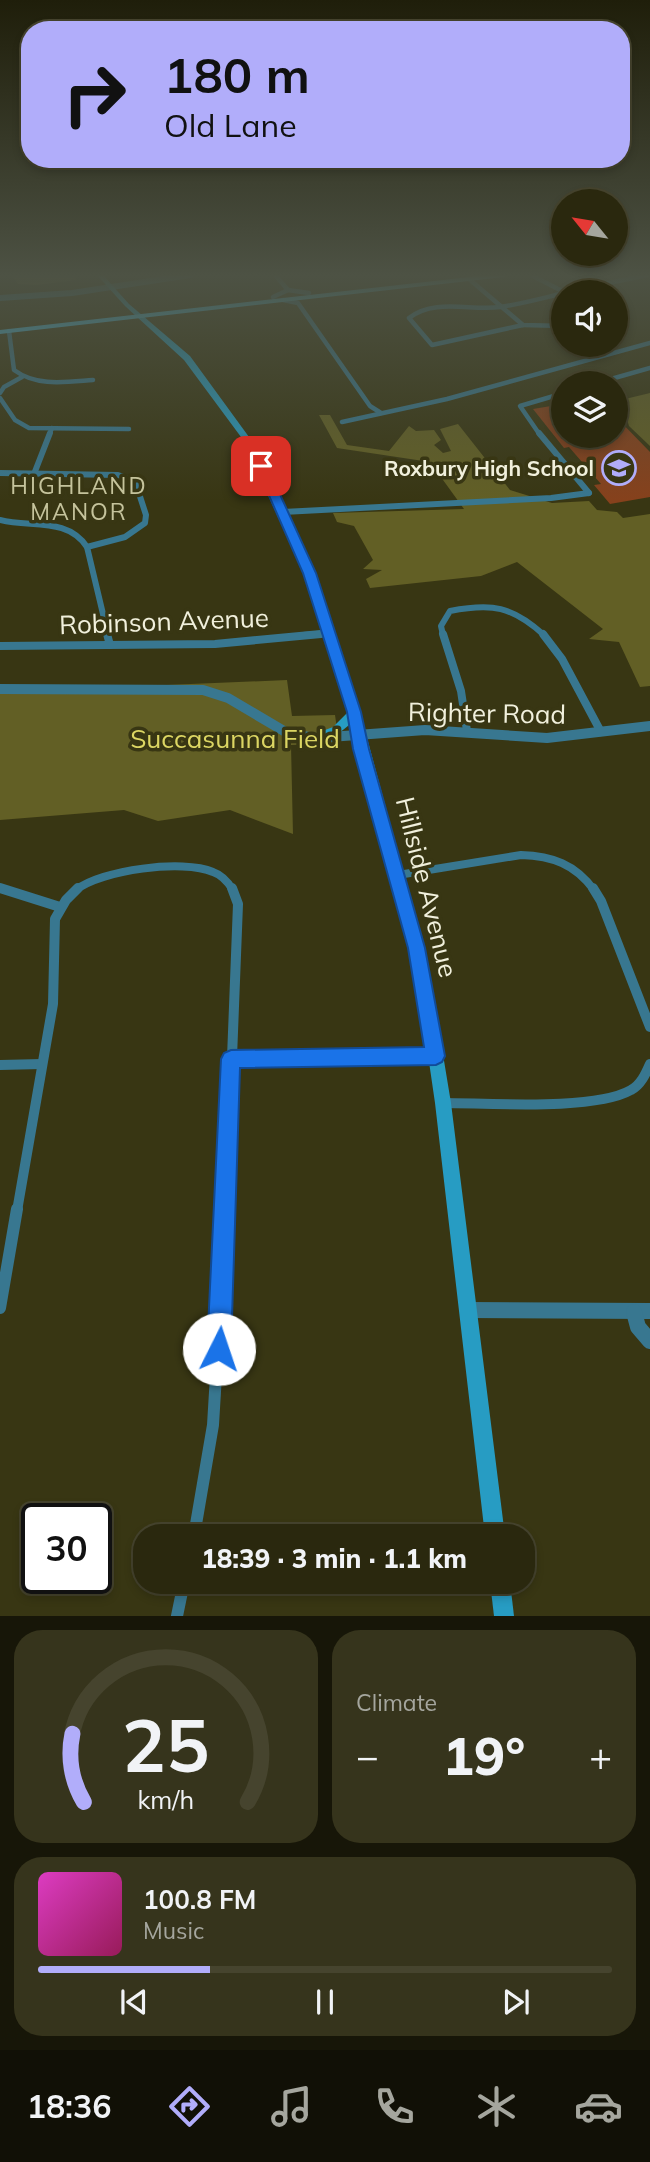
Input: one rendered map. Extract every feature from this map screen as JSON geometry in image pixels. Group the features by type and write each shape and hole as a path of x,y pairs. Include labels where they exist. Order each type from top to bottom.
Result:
{"main road":[{"name":"Hillside Avenue","path":"179,350 234,420 283,512 309,573 354,712 398,875 416,948 443,1103 494,1524"},
{"path":"316,738 337,730 354,712"},
{"path":"501,1594 504,1616"}],"street":[{"path":"8,350 13,370 22,377 93,380"},
{"path":"333,350 370,406 382,413"},
{"path":"342,422 447,399 598,357"},
{"path":"628,374 650,368"},
{"path":"22,377 0,395 22,426 129,429"},
{"path":"551,397 520,406 522,413 551,448"},
{"path":"34,474 52,428"},
{"path":"283,512 551,498 589,493 551,448"},
{"path":"0,473 118,475 137,483 146,515 145,523 125,537 87,547"},
{"path":"0,520 18,525 65,528 78,535 87,547 110,645"},
{"path":"467,731 468,709 464,691 441,626 450,611 490,604 514,611 556,646 601,732"},
{"name":"Robinson Avenue","path":"0,646 215,644 328,633"},
{"name":"Righter Road","path":"0,689 203,690 228,698 281,731 316,738 359,737 425,730 467,731 533,738 650,726"},
{"path":"398,875 521,855 540,855 568,863 593,885 650,1027"},
{"path":"0,1308 53,1004 55,919 60,907 77,889 95,878 117,873 191,868 208,870 222,877 236,893 238,904 223,1298 213,1425 196,1524"},
{"path":"0,888 60,907"},
{"path":"231,1059 436,1056"},
{"path":"0,1065 42,1064"},
{"path":"443,1103 598,1099 631,1090 644,1077 650,1064"},
{"path":"468,1310 642,1312 638,1327 650,1341"},
{"path":"177,1616 182,1594"}],"green space":[{"path":"650,393 650,446 629,426 628,398"},
{"path":"319,415 330,415 347,445 389,451 409,426 416,431 434,430 441,440 434,445 443,453 451,451 440,429 458,424 510,490 552,503 589,501 597,510 617,512 623,518 650,514 650,686 640,687 619,642 589,639 603,629 517,562 481,576 370,588 366,579 382,570 363,569 373,560 354,526 337,522 333,513 464,509 430,462 337,448"},
{"name":"Succasunna Field","path":"287,680 292,716 335,715 339,743 291,745 293,834 230,810 158,821 124,810 0,820 0,692"}],"building":[{"name":"Roxbury High School","path":"551,406 551,432 533,409"},
{"name":"Roxbury High School","path":"628,429 650,452 650,497 610,504 594,485 601,484 570,448 628,448"}],"place":[{"name":"Roxbury High School","path":"619,468"}],"district":[{"name":"HIGHLAND MANOR","path":"79,498"}],"route":[{"path":"219,1349 231,1059 436,1056 416,948 361,749 354,712 316,589 261,466"}]}
